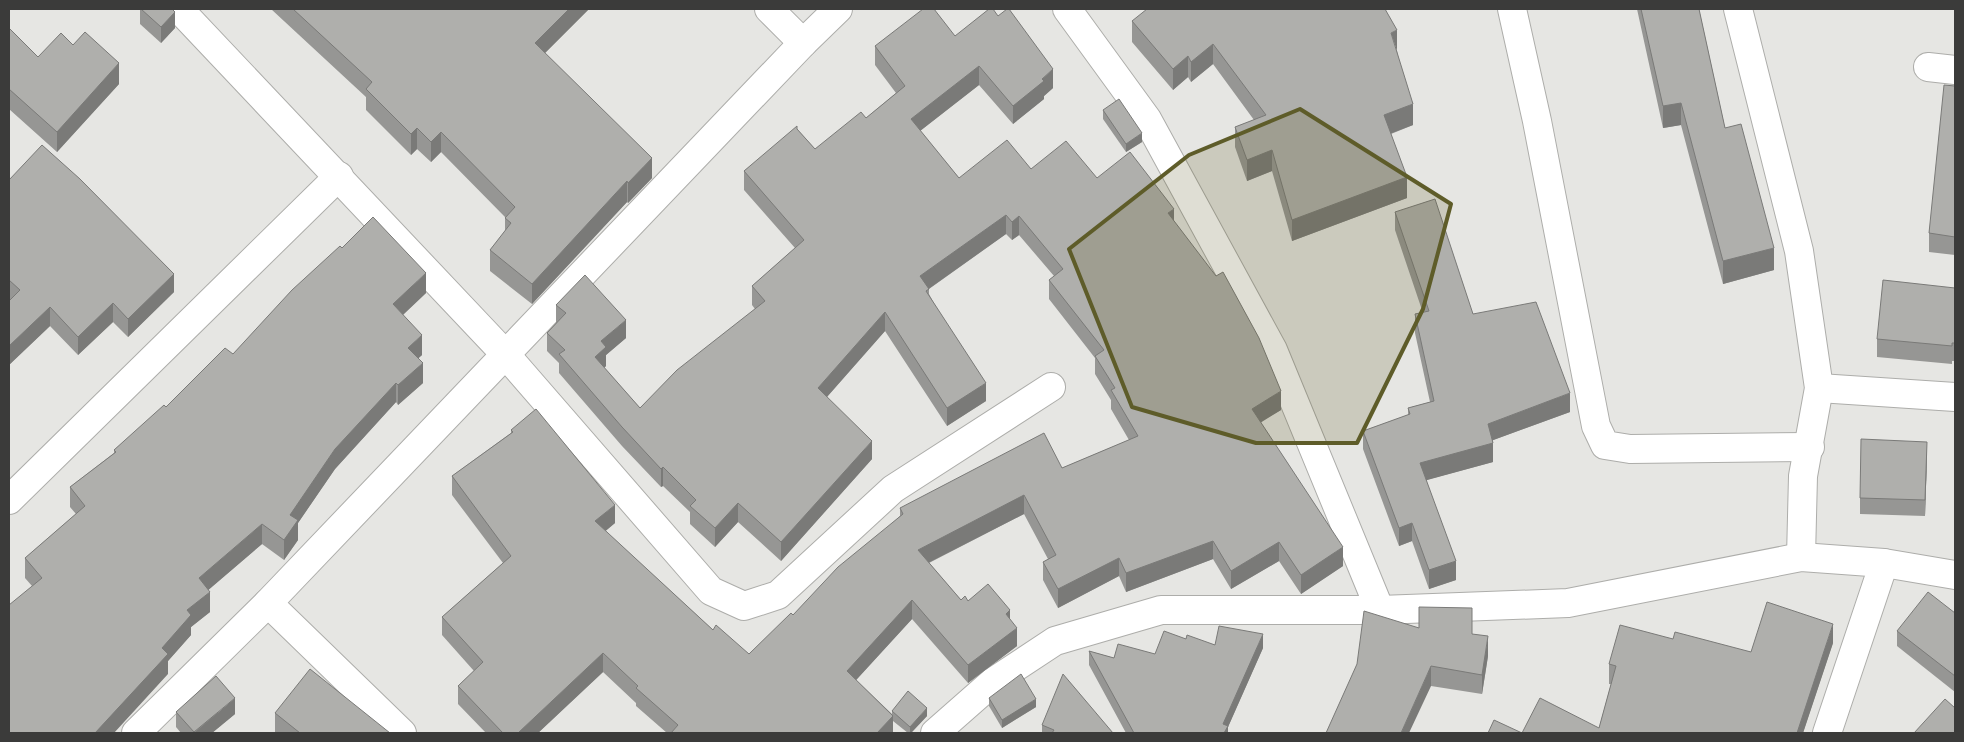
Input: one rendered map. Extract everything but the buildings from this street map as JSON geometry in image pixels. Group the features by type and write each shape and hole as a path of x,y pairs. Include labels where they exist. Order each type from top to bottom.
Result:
{"street":[{"path":"179,9 340,176 506,354 711,590 744,606 778,595 893,489 1051,387"},
{"path":"769,9 803,42"},
{"path":"136,733 268,604 803,42 838,9"},
{"path":"1067,9 1147,119 1273,350 1380,610"},
{"path":"1512,9 1537,121 1596,426 1605,445 1630,450 1810,447"},
{"path":"1738,9 1799,251 1819,388 1810,447 1803,476 1802,557"},
{"path":"1928,67 1955,70"},
{"path":"9,500 340,176"},
{"path":"1819,388 1955,397"},
{"path":"934,733 993,682 1055,641 1161,610 1380,610 1568,604 1802,557 1884,563 1955,575"},
{"path":"1827,733 1884,563"},
{"path":"268,604 402,733"}],"highlighted area":[{"path":"1300,109 1451,204 1423,309 1357,443 1256,443 1132,407 1069,249 1189,155"}]}
